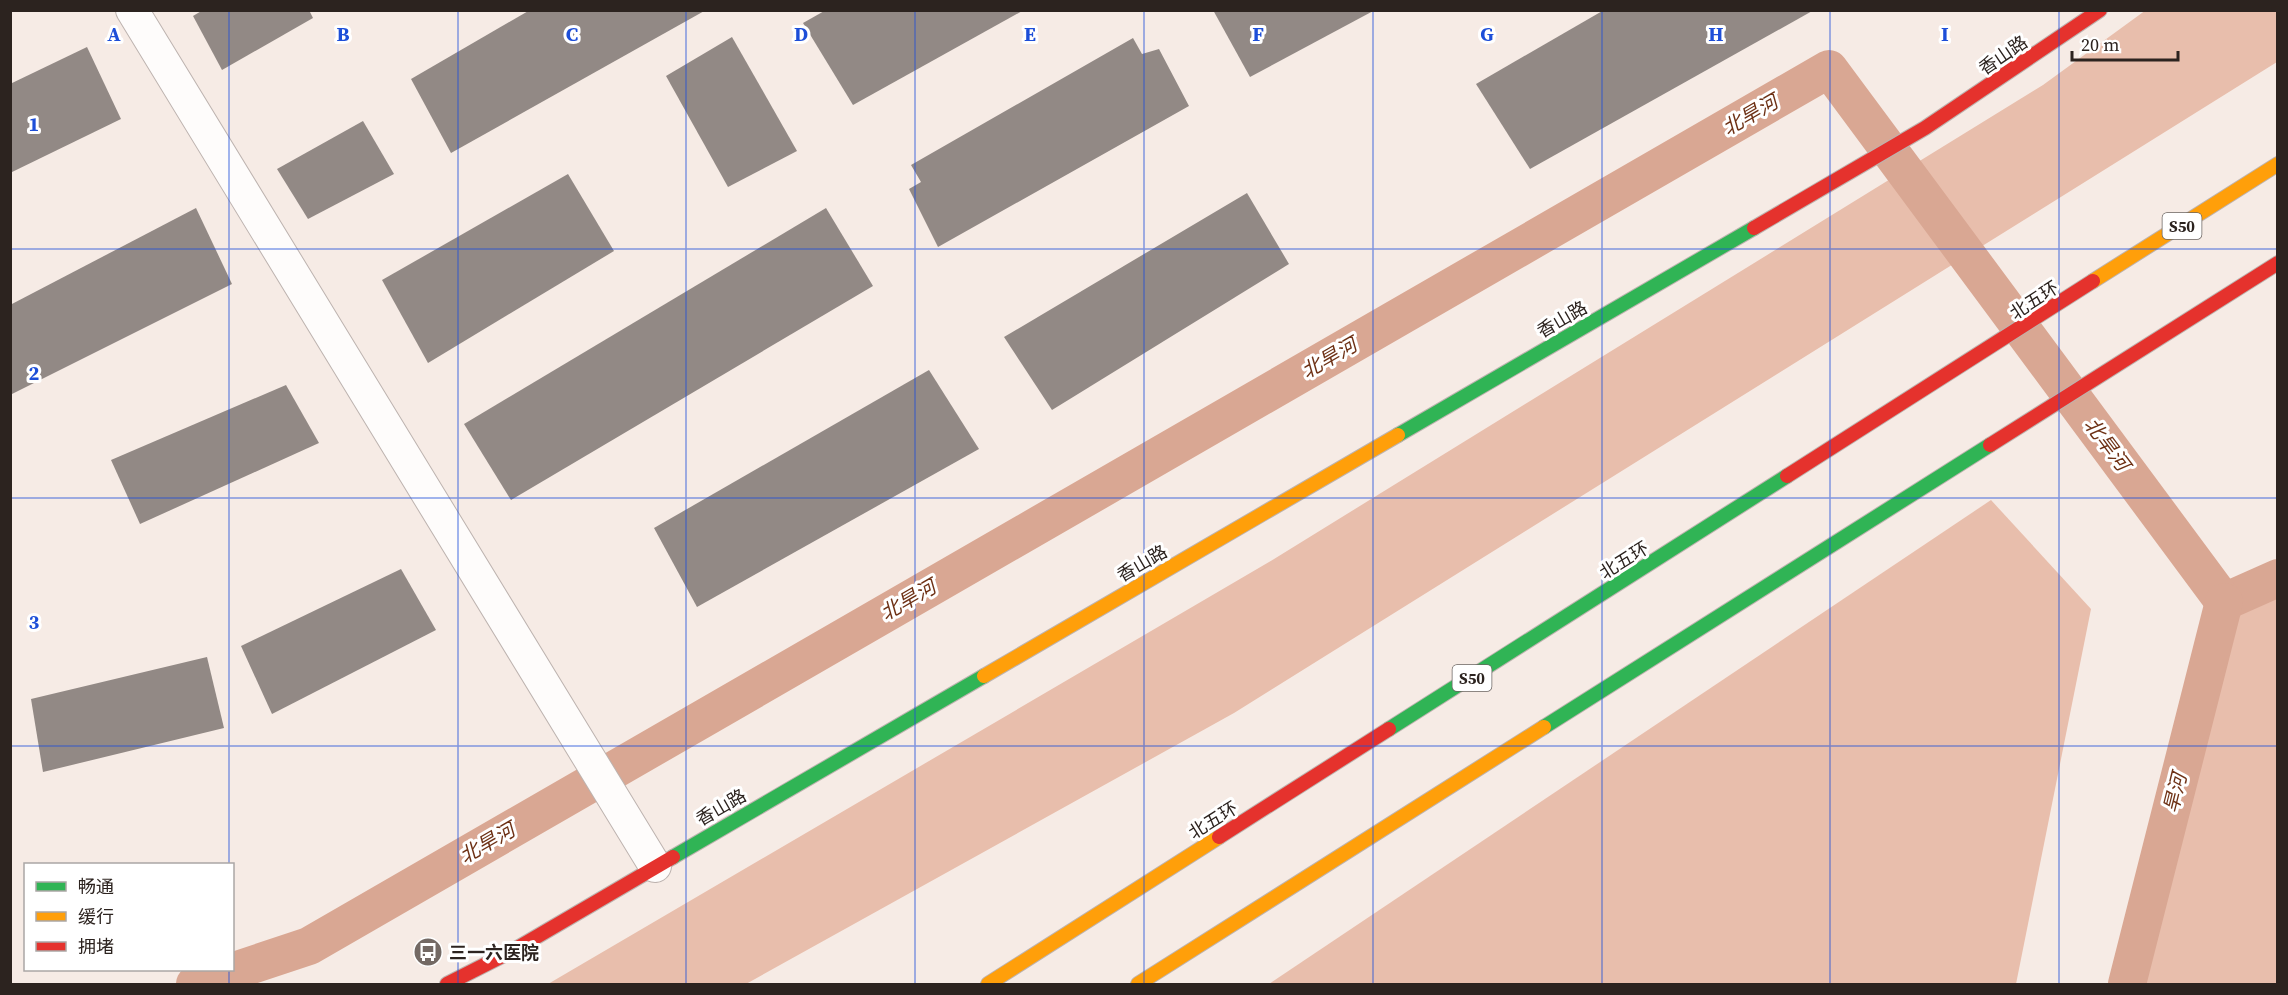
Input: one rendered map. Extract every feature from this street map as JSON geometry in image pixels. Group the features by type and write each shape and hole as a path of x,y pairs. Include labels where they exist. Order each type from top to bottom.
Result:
{"main road":[{"name":"香山路","path":"447,984 514,950 648,855 1925,128 2100,10"},
{"name":"北五环","path":"988,984 1956,371 2277,164"},
{"path":"1138,984 2277,263"}],"street":[{"path":"132,10 648,855"}],"shaded area":[{"path":"2146,10 2277,11 2277,62 1234,713 746,984 548,984 1269,562 2043,85"},
{"path":"1991,500 2091,609 2016,984 1269,984"},
{"path":"2277,578 2277,984 2127,984 2224,602"}],"building":[{"path":"203,10 309,10 313,18 222,70 193,16"},
{"path":"530,10 706,10 451,153 411,79"},
{"path":"826,10 1024,10 853,105 803,23"},
{"path":"1213,10 1375,10 1250,77"},
{"path":"1604,10 1814,10 1530,169 1476,84"},
{"path":"732,37 797,151 728,187 666,76"},
{"path":"1133,38 1142,54 1159,49 1189,106 938,247 909,189 921,182 911,165"},
{"path":"87,47 121,119 10,173 10,84"},
{"path":"363,121 394,174 308,219 277,169"},
{"path":"568,174 614,251 428,363 382,280"},
{"path":"1247,193 1289,264 1052,410 1004,337"},
{"path":"196,208 232,284 10,395 10,305"},
{"path":"826,208 873,286 511,500 464,424"},
{"path":"929,370 979,449 697,607 654,528"},
{"path":"286,385 319,443 140,524 111,460"},
{"path":"401,569 436,630 272,714 241,646"},
{"path":"207,657 224,728 43,772 31,699"}],"waterway":[{"name":"北旱河","path":"195,984 309,946 1829,69 2224,602"},
{"name":"北旱河","path":"2224,602 2278,578"},
{"name":"旱河","path":"2127,984 2224,602"}],"traffic: fast":[{"path":"1398,435 1754,228"},
{"path":"1544,727 1990,445"},
{"path":"1389,729 1787,476"},
{"path":"673,857 984,676"}],"traffic: slow":[{"path":"2093,281 2278,164"},
{"path":"984,676 1398,435"},
{"path":"1138,984 1544,727"},
{"path":"988,984 1219,837"}],"traffic: jam":[{"path":"1754,228 1925,128 2100,10"},
{"path":"1990,445 2278,263"},
{"path":"1787,476 2093,281"},
{"path":"1219,837 1389,729"},
{"path":"447,984 514,950 673,857"}],"place":[{"name":"三一六医院","path":"428,952"}]}
